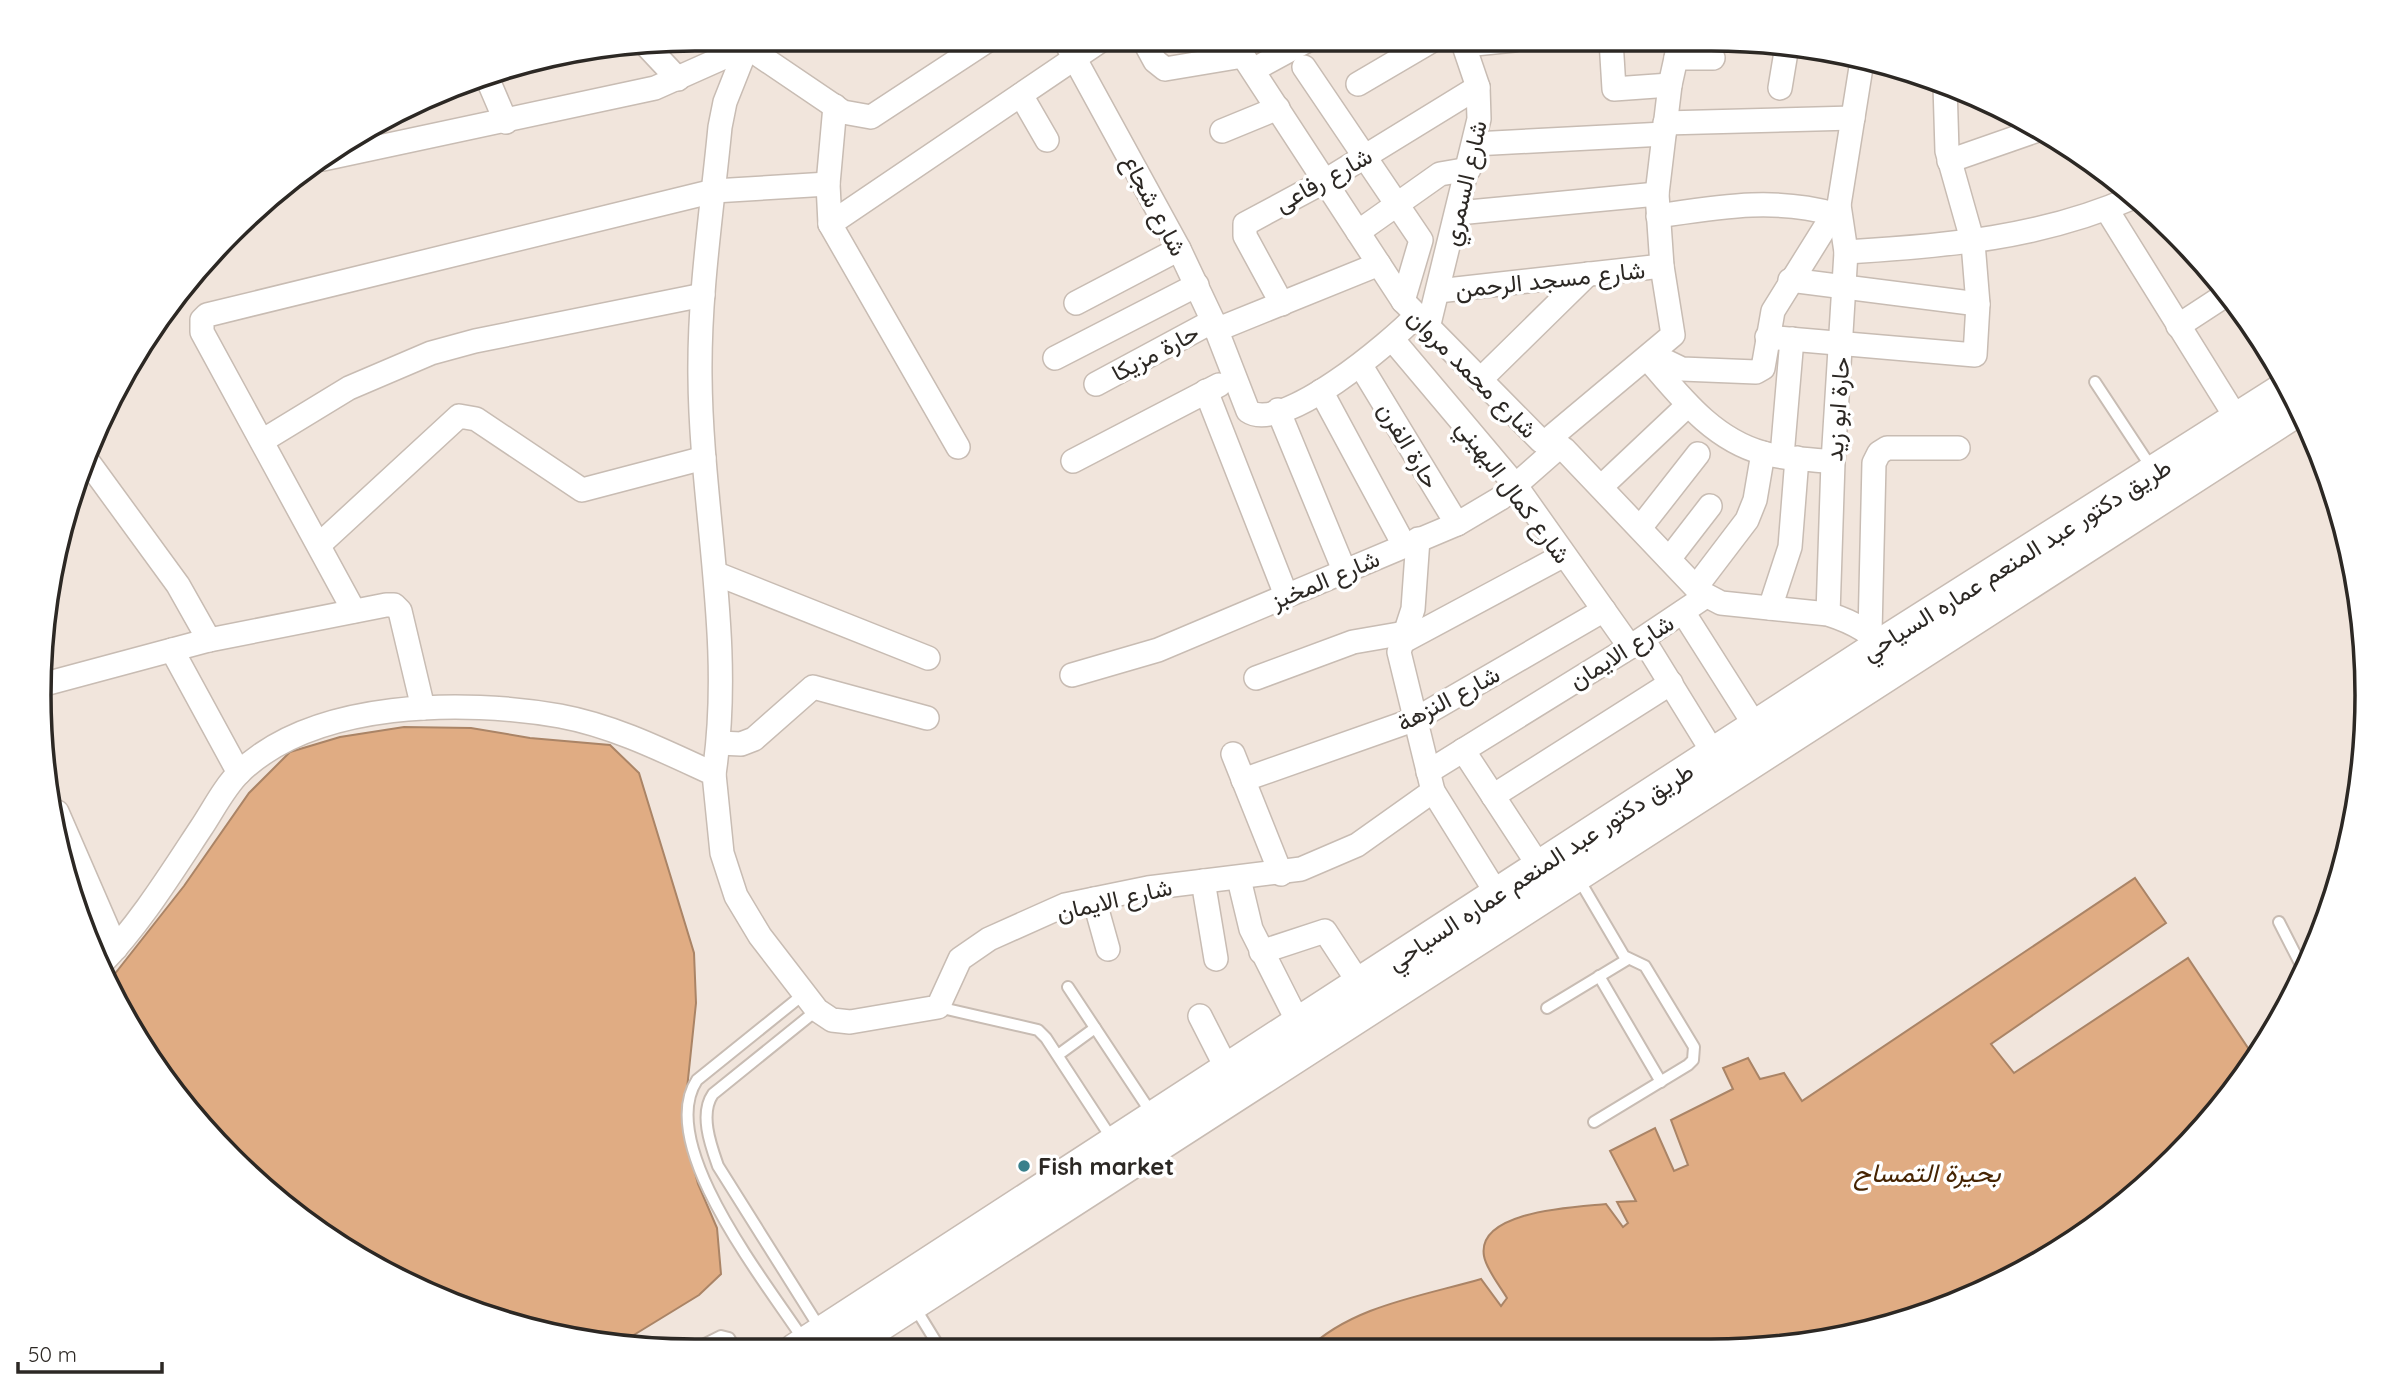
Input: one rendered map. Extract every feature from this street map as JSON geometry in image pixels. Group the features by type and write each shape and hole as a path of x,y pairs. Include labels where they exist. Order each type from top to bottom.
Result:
{"main road":[{"name":"طريق دكتور عبد المنعم عماره السياحي","path":"823,1339 1114,1142 1298,1022 2279,392"},
{"name":"طريق دكتور عبد المنعم عماره السياحي","path":"828,1339 912,1304 1576,874 1884,647 2291,414"}],"street":[{"path":"344,155 655,88 733,51"},
{"path":"746,51 725,102 703,295 700,377 704,458 720,622 719,743 714,774 722,853 736,896 760,936 811,1002 832,1020 850,1022 939,1007"},
{"path":"760,51 835,106 862,117 879,114 972,51"},
{"path":"830,224 1021,95 1068,51"},
{"name":"شارع شجاع","path":"1071,51 1197,285 1248,411 1259,415 1278,410"},
{"path":"1150,51 1155,61 1165,69 1243,55"},
{"path":"1358,84 1414,51"},
{"name":"شارع السمري","path":"1416,315 1438,291 1474,144 1480,110 1478,87 1467,51"},
{"path":"1611,51 1614,89 1670,86"},
{"path":"1662,266 1657,205 1670,86 1678,51"},
{"path":"1686,51 1713,58"},
{"path":"653,52 678,79"},
{"name":"شارع محمد مروان","path":"1243,55 1379,264 1416,315 1480,380 1601,487 1701,591"},
{"path":"1780,88 1785,55"},
{"path":"1304,66 1422,240 1416,315 1393,340 1361,366 1321,391 1278,410 1344,570"},
{"path":"1649,356 1682,369 1756,372 1764,365 1773,311 1837,209 1861,69"},
{"path":"490,84 506,121"},
{"name":"شارع رفاعى","path":"1282,304 1245,236 1245,224 1325,181 1478,87"},
{"path":"1021,95 1047,140"},
{"path":"1767,337 1975,355 1978,304 1973,243 1949,161 1946,95"},
{"path":"835,106 828,184 830,224 958,447"},
{"path":"1222,131 1278,108"},
{"path":"1474,144 1853,118"},
{"path":"1949,161 2027,134"},
{"path":"1359,232 1440,174 1469,169"},
{"path":"354,611 202,332 202,320 207,315 714,191 828,184"},
{"path":"1846,252 1973,243 2037,231 2107,210 2124,202"},
{"path":"1458,213 1763,203 1837,209"},
{"name":"حارة ابو زيد","path":"1828,614 1833,462 1846,252 1837,209"},
{"path":"2107,210 2237,419"},
{"path":"1076,303 1179,249"},
{"name":"حارة مزيكا","path":"1096,384 1214,326 1282,304 1379,264"},
{"name":"شارع مسجد الرحمن","path":"1438,291 1662,266"},
{"name":"شارع المخبز","path":"1072,675 1158,650 1457,523 1488,507 1516,486 1552,445 1673,335 1662,266"},
{"path":"1480,380 1588,274"},
{"path":"1790,280 1978,304"},
{"path":"1055,358 1197,285"},
{"path":"262,441 349,388 431,353 475,341 703,295"},
{"path":"2178,326 2219,299"},
{"path":"1770,608 1790,547 1781,456 1792,339"},
{"name":"شارع كمال البهيني","path":"1393,340 1516,486 1604,610 1671,683 1714,754"},
{"path":"1649,356 1688,405 1715,429 1781,456 1833,462"},
{"name":"حارة الفرن","path":"1361,366 1457,523"},
{"path":"1073,461 1235,377"},
{"path":"1206,391 1286,595"},
{"path":"1321,391 1411,542 1413,609 1399,652 1430,781 1497,894"},
{"path":"1601,487 1688,405"},
{"path":"319,545 459,416 476,419 582,490 704,458"},
{"path":"1884,647 1874,463 1879,453 1887,448 1958,448"},
{"path":"1640,528 1698,454"},
{"name":"شارع الايمان","path":"939,1007 960,959 989,939 1065,905 1203,881 1281,874 1339,855 1430,781 1463,750 1683,612 1701,591 1747,520 1755,500 1781,456"},
{"path":"93,468 178,585 209,640"},
{"path":"1669,559 1710,506"},
{"path":"1256,678 1353,642 1403,638 1564,555"},
{"path":"717,574 928,657"},
{"path":"1701,591 1721,603 1828,614 1884,647"},
{"path":"51,682 209,640 386,604 394,605 400,611 423,708"},
{"name":"شارع النزهة","path":"1244,780 1416,719 1604,610"},
{"path":"1683,612 1756,727"},
{"path":"172,650 239,773"},
{"path":"1493,796 1671,683"},
{"path":"719,743 741,744 754,739 813,687 927,718"},
{"path":"107,958 239,773 272,747 309,729 350,719 423,708 500,709 561,716 640,740 714,774"},
{"path":"1463,750 1539,866"},
{"path":"1233,754 1281,874"},
{"path":"66,832 116,948"},
{"path":"1239,879 1247,917 1261,952 1298,1022"},
{"path":"1203,881 1216,959"},
{"path":"1094,899 1108,949"},
{"path":"1261,952 1325,931 1359,983"},
{"path":"1200,1016 1227,1069"}],"lane":[{"path":"2095,382 2154,471"},
{"path":"1576,874 1628,959 1645,966 1694,1047 1688,1065 1594,1122"},
{"path":"2279,922 2298,960"},
{"path":"1547,1008 1628,959"},
{"path":"1599,976 1661,1082"},
{"path":"1068,987 1153,1117"},
{"path":"811,1002 713,1094 708,1103 708,1125 718,1166 813,1339"},
{"path":"811,1002 697,1080 688,1098 688,1127 693,1155 710,1193 812,1339"},
{"path":"939,1007 992,1018 1005,1025 1038,1030 1058,1055 1114,1142"},
{"path":"1058,1055 1095,1028"},
{"path":"688,1127 708,1125"},
{"path":"912,1304 934,1339"}],"water":[{"path":"404,727 471,728 530,738 610,745 639,773 694,953 696,1003 683,1127 698,1184 717,1228 721,1274 699,1295 632,1336 569,1327 488,1305 410,1273 337,1231 270,1179 239,1151 211,1120 159,1053 117,980 114,974 184,886 249,793 290,752 340,737"},
{"name":"بحيرة التمساح","path":"2135,878 2166,923 1991,1044 2014,1073 2188,958 2249,1050 2222,1087 2167,1151 2103,1206 2069,1231 1996,1273 1918,1305 1837,1327 1753,1338 1320,1339 1345,1323 1389,1304 1481,1279 1501,1306 1507,1298 1490,1272 1484,1256 1486,1241 1496,1229 1512,1220 1553,1210 1606,1204 1623,1227 1628,1223 1617,1202 1636,1201 1610,1151 1655,1128 1674,1171 1688,1165 1671,1120 1733,1089 1723,1068 1748,1058 1760,1079 1784,1073 1802,1101"}],"place":[{"name":"Fish market","path":"1024,1166"}]}
